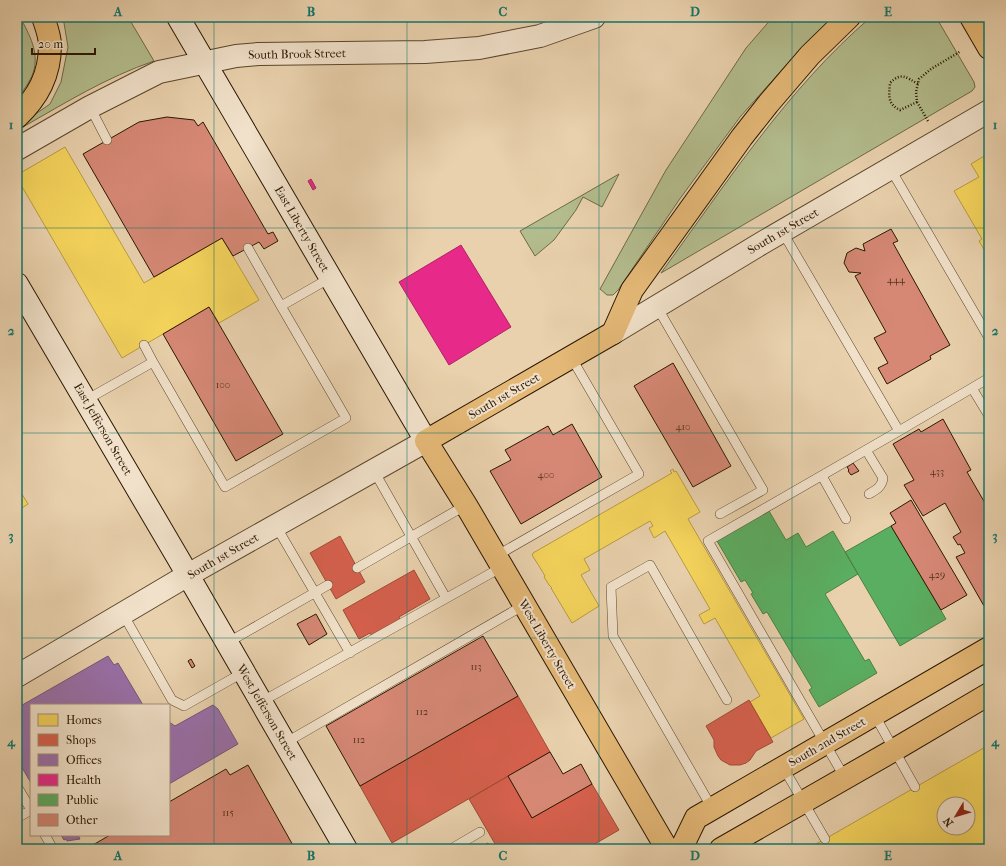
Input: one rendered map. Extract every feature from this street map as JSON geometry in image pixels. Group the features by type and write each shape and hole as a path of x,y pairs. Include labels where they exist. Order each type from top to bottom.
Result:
{"main road":[{"path":"17,117 35,96 41,87 46,74 50,44 43,17"},
{"path":"612,333 632,290 742,137 810,55 849,17"},
{"path":"971,17 989,48"},
{"name":"South 1st Street","path":"426,441 612,333"},
{"name":"West Liberty Street","path":"426,441 466,505 667,849"},
{"name":"South 2nd Street","path":"681,849 696,818 989,648"},
{"path":"721,849 989,694"}],"street":[{"name":"East Liberty Street","path":"178,17 426,441"},
{"name":"South Brook Street","path":"17,149 90,107 159,72 236,56 258,54 425,52 479,48 540,36 594,17"},
{"name":"South 1st Street","path":"612,333 782,231 989,110"},
{"name":"East Jefferson Street","path":"17,284 188,575"},
{"name":"South 1st Street","path":"17,676 188,575 426,441"},
{"name":"West Jefferson Street","path":"188,575 346,849"}],"lane":[{"path":"90,107 107,140"},
{"path":"890,168 989,338"},
{"path":"782,231 899,431"},
{"path":"144,345 225,487 346,418 248,248"},
{"path":"281,306 330,278"},
{"path":"656,306 763,490 720,514"},
{"path":"261,702 446,598 499,561 639,474 571,357"},
{"path":"86,400 153,362"},
{"path":"845,778 708,541 989,378"},
{"path":"972,388 989,416"},
{"path":"866,450 883,478 883,482 880,487 869,494"},
{"path":"374,470 446,598"},
{"path":"822,476 846,519"},
{"path":"357,568 466,505"},
{"path":"276,526 350,653"},
{"path":"712,808 612,636 611,587 650,565 727,700"},
{"path":"227,643 328,585"},
{"path":"285,743 524,605"},
{"path":"122,614 172,700 184,706 244,672"},
{"path":"874,714 915,787"},
{"path":"783,767 825,838"},
{"path":"17,786 30,808"},
{"path":"17,818 30,811"},
{"path":"451,849 480,832"},
{"path":"46,836 52,848"}],"path":[{"path":"928,121 917,102 916,92 919,79 931,69 961,51"},
{"path":"917,102 900,110 890,103 889,92 890,83 899,76 903,76 918,84"}],"green space":[{"path":"17,17 20,17 30,37 34,51 35,66 32,76 17,99"},
{"path":"63,17 128,17 154,61 137,67 103,83 23,127 21,124 50,104 61,82 68,47"},
{"path":"773,17 834,17 804,45 740,117 679,200 618,290 613,295 607,295 600,289 666,170 746,48"},
{"path":"871,17 936,17 974,82 975,87 972,91 661,273 734,172 785,106 812,75"},
{"path":"619,174 602,207 583,197 576,210 554,240 535,256 520,231"}],"building: Homes":[{"path":"65,147 144,283 222,238 259,300 219,323 209,307 122,358 17,178 17,175"},
{"path":"989,153 989,258 979,241 982,239 954,191 979,177 971,164"},
{"path":"673,469 674,472 676,471 700,512 688,519 804,719 771,738 750,702 760,696 715,618 704,624 699,615 710,609 665,531 654,538 649,528 653,526 650,521 584,559 590,570 581,575 599,606 572,623 532,555 533,553 672,473 670,471"},
{"path":"17,486 28,504 17,511"},
{"path":"989,745 989,849 807,849"}],"building: Shops":[{"path":"340,536 365,582 336,599 310,553"},
{"path":"414,570 430,599 399,617 401,621 373,638 370,633 359,639 343,610"},
{"path":"518,696 550,752 392,843 360,786"},
{"path":"749,700 773,742 756,751 746,763 740,765 730,765 721,760 718,756 714,747 714,740 706,726"},
{"path":"508,776 532,818 592,784 619,830 586,849 498,849 469,799"},
{"path":"488,843 492,849 478,849"}],"building: Offices":[{"path":"108,656 114,665 118,663 142,704 30,704 30,781 17,759 17,708"},
{"path":"213,705 218,709 238,744 170,783 170,723 175,726"},
{"path":"62,836 78,836 80,839 67,841 66,839 64,840"}],"building: Health":[{"path":"311,179 316,188 313,190 308,181"},
{"path":"461,245 511,327 449,365 399,282"}],"building: Public":[{"path":"769,511 786,540 798,533 806,547 833,531 858,574 825,594 865,661 869,659 877,673 819,707 809,690 812,688 767,612 763,614 751,594 753,593 745,580 741,582 717,541"},
{"path":"891,526 946,619 900,646 845,552"}],"building: Other":[{"path":"167,117 194,120 198,126 203,122 268,234 273,232 278,241 264,249 259,242 233,256 222,238 154,277 83,154 139,122"},
{"path":"891,229 898,241 893,243 950,345 930,356 931,359 887,384 878,368 888,363 874,338 886,332 855,276 861,273 849,272 844,263 847,253 856,248 865,251 863,244"},
{"path":"209,307 283,434 236,461 163,334"},
{"path":"673,363 731,466 693,487 634,386"},
{"path":"943,419 971,470 967,472 989,510 989,604 984,606 956,557 965,553 960,544 958,545 953,537 961,532 945,503 923,516 904,485 914,480 893,444 919,429 921,432"},
{"path":"572,424 602,477 521,524 490,471 511,460 505,450 548,426 553,435"},
{"path":"853,463 859,471 851,475 847,467"},
{"path":"911,500 967,595 941,610 891,526 896,523 890,513"},
{"path":"316,614 327,634 309,645 297,624"},
{"path":"483,636 518,696 360,786 326,726"},
{"path":"191,659 195,666 192,668 188,661"},
{"path":"550,752 563,774 581,764 592,784 532,818 508,776"},
{"path":"248,765 295,849 86,849 108,836 170,836 170,801 226,769 230,775"}]}
